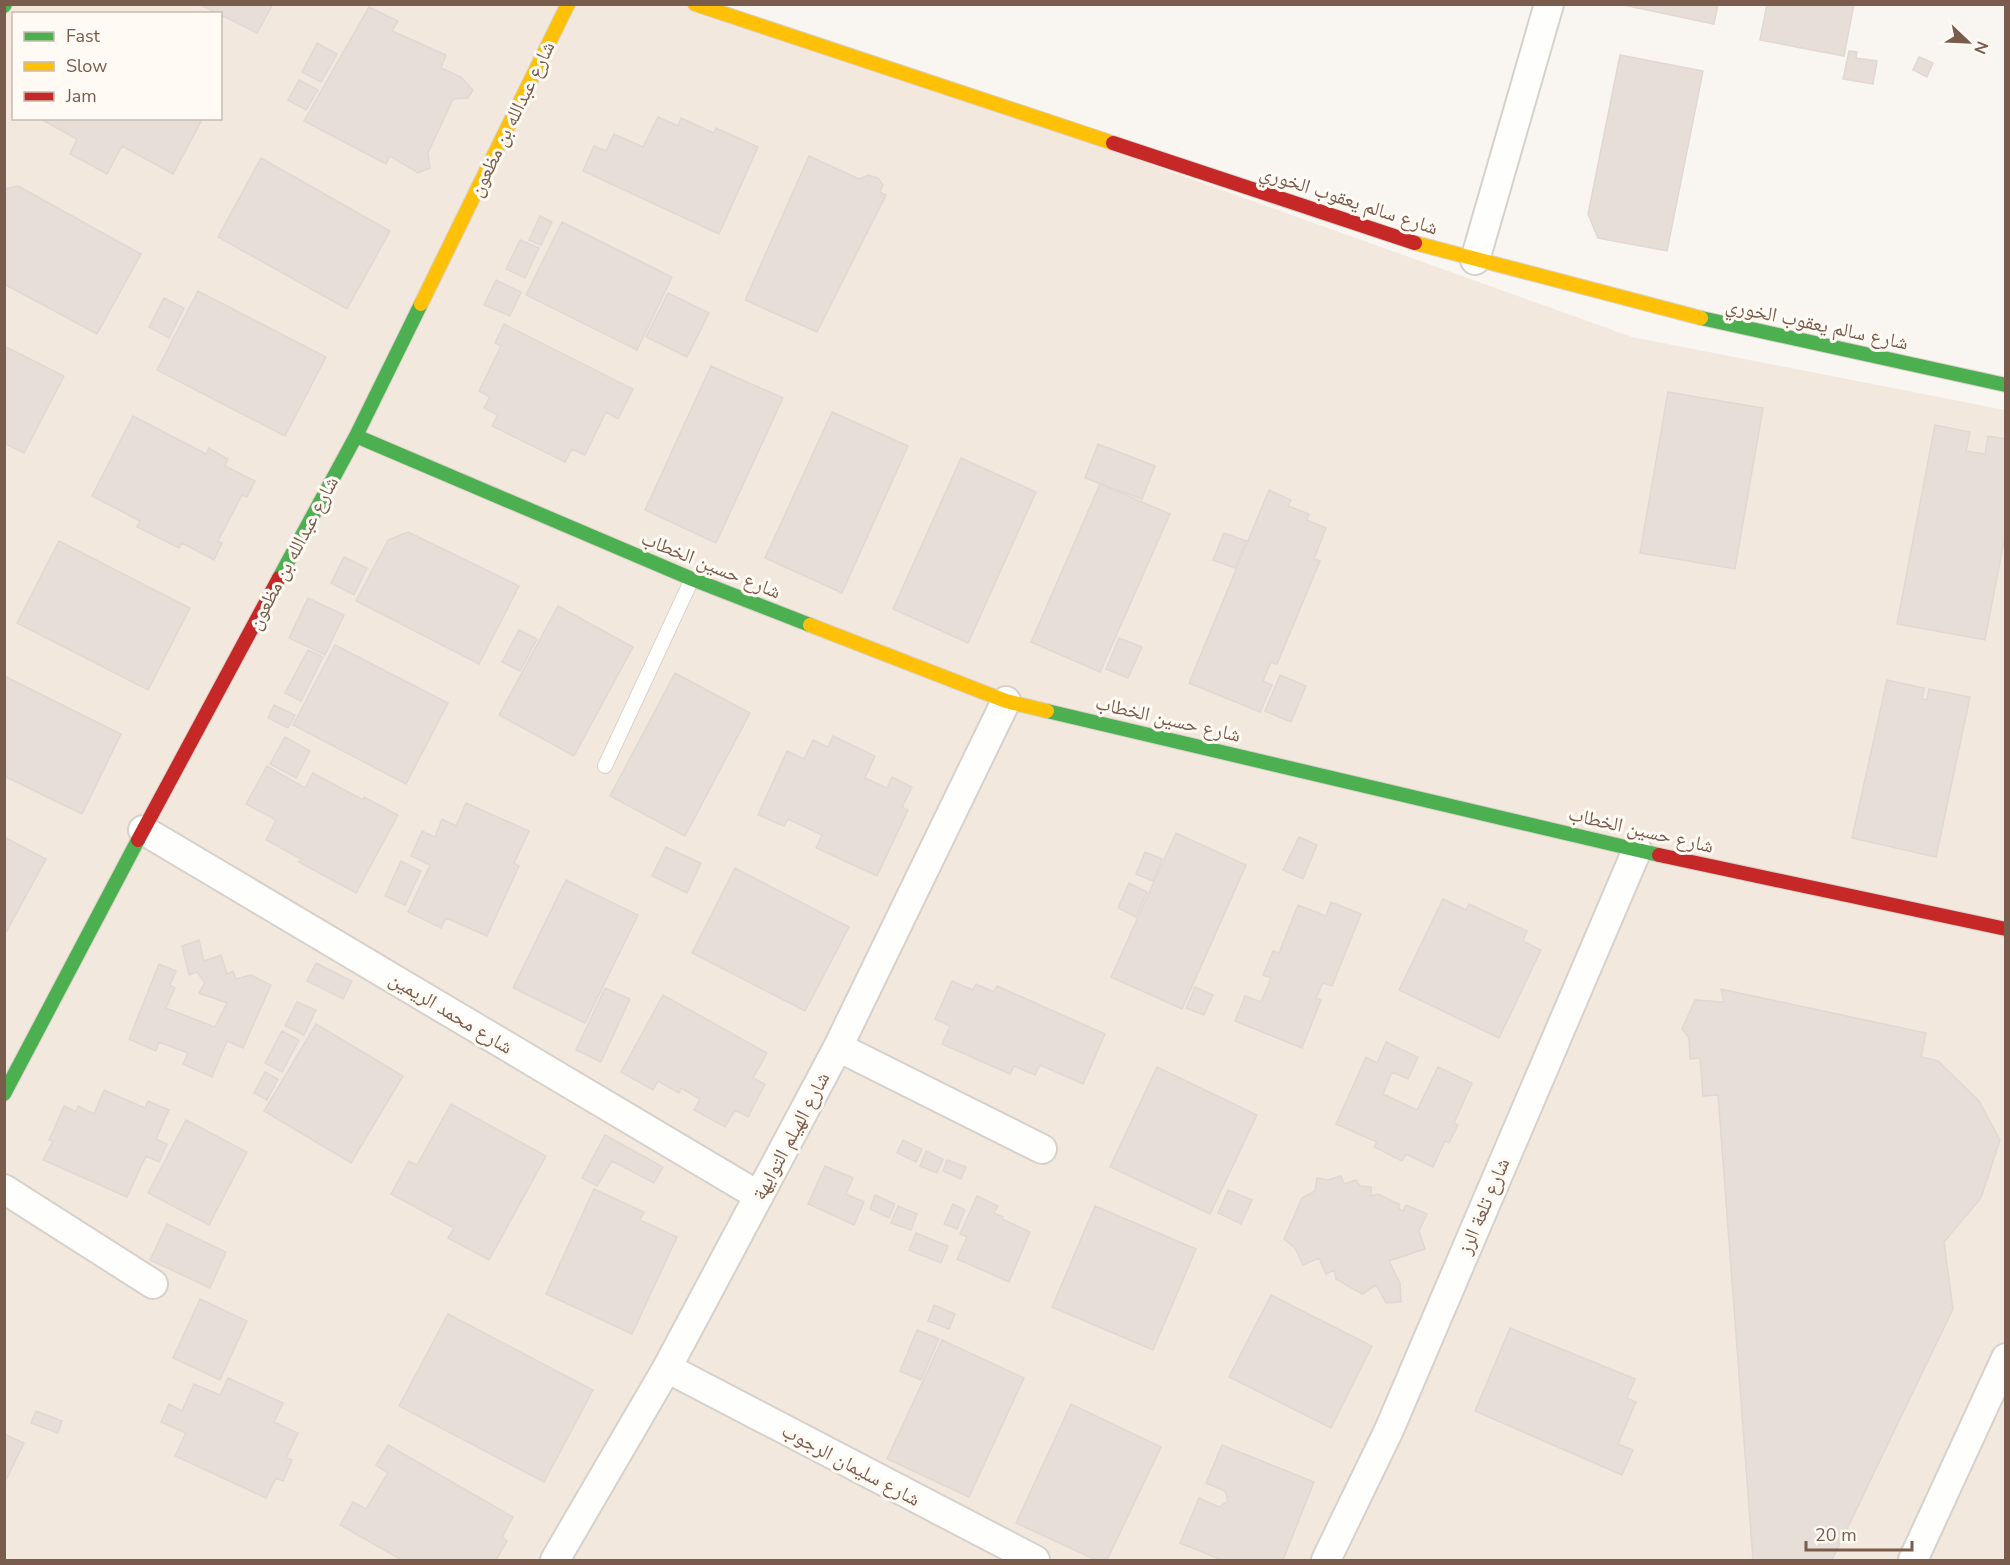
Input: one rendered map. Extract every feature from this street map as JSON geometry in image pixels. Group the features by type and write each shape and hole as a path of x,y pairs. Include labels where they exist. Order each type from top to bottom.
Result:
{"street":[{"name":"شارع عبدالله بن مظعون","path":"4,1094 143,830 356,436 568,4"},
{"name":"شارع سالم يعقوب الخوري","path":"694,4 1436,250 1740,328 2006,385"},
{"path":"1475,260 1549,4"},
{"name":"شارع حسين الخطاب","path":"356,436 692,579 1006,701 1637,850 2006,929"},
{"name":"شارع الهيلم التوايهة","path":"555,1560 667,1368 838,1047 1006,701"},
{"name":"شارع محمد الريمين","path":"143,830 759,1196"},
{"name":"شارع تلعة الرز","path":"1326,1560 1389,1430 1637,850"},
{"path":"838,1047 1042,1149"},
{"path":"4,1189 153,1284"},
{"path":"1913,1560 2006,1358"},
{"name":"شارع سليمان الرجوب","path":"667,1368 1035,1560"}],"lane":[{"path":"605,765 692,579"}],"shaded area":[{"path":"5,5 706,5 1632,337 2005,410 2005,1560 5,1560"}],"building":[{"path":"199,4 273,4 257,33 222,16 222,12 215,12"},
{"path":"1619,4 1718,4 1714,24"},
{"path":"1767,4 1854,4 1844,56 1760,40"},
{"path":"369,7 398,21 392,31 446,55 441,68 461,77 473,90 468,98 453,99 428,153 430,168 418,173 390,156 386,164 304,121"},
{"path":"317,43 337,54 321,82 302,72"},
{"path":"1849,51 1857,52 1856,58 1877,61 1873,84 1843,79"},
{"path":"1620,55 1703,71 1667,251 1598,238 1588,214"},
{"path":"1919,57 1933,63 1927,77 1913,70"},
{"path":"299,80 318,90 306,110 288,100"},
{"path":"658,117 678,126 681,118 714,133 716,128 758,147 719,234 583,171 594,146 606,151 614,134 643,147"},
{"path":"202,120 173,174 122,146 107,174 70,154 77,139 44,121"},
{"path":"809,156 859,179 868,175 878,178 883,185 880,192 886,195 817,332 745,300"},
{"path":"261,158 390,231 347,309 218,237"},
{"path":"18,186 141,254 97,334 4,284 4,189"},
{"path":"540,216 552,222 541,245 529,240"},
{"path":"562,222 672,277 637,350 526,295"},
{"path":"520,240 539,248 525,278 506,269"},
{"path":"496,280 521,292 510,316 484,305"},
{"path":"198,291 326,357 285,436 157,370"},
{"path":"668,293 709,313 687,357 646,337"},
{"path":"164,298 184,308 169,338 149,327"},
{"path":"504,324 633,389 618,419 606,412 585,455 572,449 565,462 492,426 498,415 484,408 490,397 479,391 501,346 495,343"},
{"path":"4,346 64,376 24,453 4,443"},
{"path":"711,366 783,398 716,543 645,510"},
{"path":"1668,392 1763,408 1735,569 1640,553"},
{"path":"832,412 908,446 842,593 765,558"},
{"path":"133,416 206,454 209,448 228,459 225,466 255,481 247,497 242,495 218,541 222,543 214,560 182,543 179,548 137,527 140,521 92,496"},
{"path":"1935,425 1970,432 1966,451 1985,454 1988,436 2006,439 2006,530 1985,640 1897,624"},
{"path":"1098,444 1155,466 1142,499 1085,478"},
{"path":"961,458 1036,492 968,643 893,609"},
{"path":"1100,484 1170,514 1100,672 1031,642"},
{"path":"1269,490 1291,500 1288,506 1309,514 1307,520 1326,528 1314,559 1320,561 1277,664 1271,662 1263,681 1272,685 1260,712 1189,683"},
{"path":"408,532 519,586 479,664 356,601 388,540"},
{"path":"1224,533 1246,541 1235,568 1213,560"},
{"path":"59,541 190,608 148,690 17,623"},
{"path":"344,557 367,568 354,595 331,583"},
{"path":"308,598 344,615 325,655 289,638"},
{"path":"558,606 633,647 574,756 499,715"},
{"path":"519,630 537,639 520,671 502,662"},
{"path":"1119,638 1142,647 1128,678 1106,669"},
{"path":"335,645 448,703 406,784 293,725"},
{"path":"308,650 323,657 301,701 285,693"},
{"path":"675,673 750,713 685,836 610,796"},
{"path":"1280,675 1306,686 1291,722 1265,711"},
{"path":"4,676 121,734 82,814 4,776"},
{"path":"1887,680 1924,688 1922,699 1927,700 1929,689 1970,697 1936,857 1852,838"},
{"path":"274,705 295,715 288,728 268,718"},
{"path":"833,736 875,756 865,778 887,788 892,777 912,787 902,807 908,810 877,876 816,848 822,835 788,819 784,826 758,815 787,751 804,759 813,740 828,747"},
{"path":"285,737 310,751 296,778 270,764"},
{"path":"267,766 305,788 313,773 363,800 364,797 398,815 356,893 299,862 301,859 266,840 276,820 246,804"},
{"path":"466,803 529,831 514,863 519,866 487,936 446,918 441,928 408,912 430,865 411,856 422,831 435,837 442,819 456,826"},
{"path":"1176,833 1246,865 1182,1009 1111,977"},
{"path":"4,837 46,859 4,936"},
{"path":"1299,837 1317,845 1303,879 1283,870"},
{"path":"666,847 701,863 687,893 652,876"},
{"path":"1145,852 1162,859 1153,881 1136,874"},
{"path":"401,861 421,871 405,905 385,896"},
{"path":"735,868 849,927 805,1011 692,953"},
{"path":"566,880 638,915 585,1023 513,988"},
{"path":"1129,883 1147,892 1136,917 1118,908"},
{"path":"1443,899 1466,910 1469,904 1527,931 1523,941 1541,950 1499,1038 1399,990"},
{"path":"1331,902 1361,914 1332,986 1323,983 1316,998 1321,1000 1302,1048 1235,1021 1245,996 1261,1002 1271,978 1263,975 1273,951 1279,953 1298,905 1326,916"},
{"path":"199,940 204,961 221,955 227,974 233,971 236,979 251,975 271,985 243,1048 227,1041 212,1077 183,1064 188,1053 159,1042 156,1051 129,1039 159,964 176,971 170,985 175,988 166,1008 215,1027 227,1003 199,993 205,983 197,972 189,975 182,946"},
{"path":"316,963 352,981 343,999 307,981"},
{"path":"952,981 973,990 976,984 994,992 997,986 1105,1034 1083,1084 1040,1065 1035,1075 1014,1066 1010,1074 942,1044 950,1026 935,1019"},
{"path":"1195,987 1213,995 1204,1015 1186,1008"},
{"path":"605,988 630,999 601,1062 576,1050"},
{"path":"1721,989 1926,1033 1921,1057 1938,1061 1979,1101 2000,1140 1981,1198 1944,1242 1953,1309 1832,1560 1753,1560 1718,1095 1703,1096 1700,1058 1690,1059 1689,1038 1682,1029 1695,1000 1724,1002"},
{"path":"663,995 767,1053 753,1078 765,1084 748,1117 735,1110 725,1127 694,1110 700,1099 681,1088 679,1093 658,1081 653,1090 621,1072"},
{"path":"297,1002 316,1010 304,1035 285,1026"},
{"path":"316,1024 403,1076 351,1163 264,1111"},
{"path":"282,1031 299,1040 282,1072 265,1063"},
{"path":"1386,1042 1418,1057 1408,1079 1392,1072 1383,1094 1417,1110 1438,1067 1472,1083 1454,1123 1458,1125 1449,1143 1445,1141 1433,1167 1406,1154 1402,1161 1374,1147 1377,1142 1336,1124 1366,1057 1377,1063"},
{"path":"1157,1067 1257,1115 1210,1214 1110,1167"},
{"path":"265,1072 278,1079 267,1100 254,1093"},
{"path":"104,1090 145,1108 148,1101 169,1110 156,1139 167,1144 159,1162 146,1156 127,1197 43,1160 53,1141 49,1140 64,1106 76,1112 78,1106 94,1114"},
{"path":"451,1104 546,1156 489,1260 448,1238 454,1228 391,1194 409,1161 417,1165"},
{"path":"186,1120 247,1152 209,1225 148,1193"},
{"path":"605,1135 663,1167 654,1183 612,1161 597,1186 582,1178"},
{"path":"903,1140 922,1149 916,1162 897,1153"},
{"path":"926,1151 943,1159 937,1173 920,1166"},
{"path":"947,1160 966,1167 961,1179 943,1171"},
{"path":"825,1166 853,1178 846,1194 864,1202 854,1225 808,1204"},
{"path":"1341,1176 1344,1184 1356,1180 1360,1186 1371,1187 1371,1196 1378,1194 1399,1204 1399,1209 1403,1211 1406,1205 1427,1214 1419,1231 1425,1249 1389,1261 1400,1283 1401,1302 1386,1303 1376,1285 1362,1294 1336,1279 1334,1270 1326,1274 1319,1258 1303,1265 1295,1248 1284,1239 1302,1198 1315,1191 1317,1178 1328,1180"},
{"path":"594,1189 644,1212 640,1220 677,1237 632,1334 546,1294"},
{"path":"1228,1190 1252,1200 1241,1224 1218,1213"},
{"path":"875,1195 895,1204 889,1218 870,1209"},
{"path":"977,1196 998,1206 994,1213 1003,1217 1002,1219 1030,1232 1009,1282 957,1259 967,1237 960,1234"},
{"path":"953,1204 965,1210 957,1229 944,1224"},
{"path":"898,1206 917,1214 911,1230 891,1223"},
{"path":"1095,1206 1196,1249 1153,1350 1052,1307"},
{"path":"167,1224 226,1252 210,1288 150,1260"},
{"path":"916,1233 948,1246 941,1263 909,1250"},
{"path":"1271,1295 1372,1346 1331,1428 1229,1377"},
{"path":"200,1299 247,1321 220,1380 173,1358"},
{"path":"934,1305 955,1314 949,1329 928,1321"},
{"path":"448,1314 593,1390 544,1482 399,1406"},
{"path":"1510,1328 1635,1379 1627,1398 1636,1402 1618,1444 1633,1450 1622,1475 1475,1411"},
{"path":"917,1330 939,1339 921,1380 900,1371"},
{"path":"942,1340 1024,1378 969,1497 887,1459"},
{"path":"228,1378 283,1403 274,1422 298,1433 286,1458 292,1460 283,1481 276,1478 266,1498 175,1456 186,1433 161,1422 169,1404 182,1411 194,1384 220,1395"},
{"path":"1071,1404 1161,1447 1107,1560 1096,1560 1016,1523"},
{"path":"36,1411 62,1421 58,1433 31,1423"},
{"path":"4,1434 24,1443 4,1484"},
{"path":"388,1445 513,1517 502,1537 507,1541 496,1560 402,1560 340,1525 353,1502 366,1509 388,1473 376,1465"},
{"path":"1222,1445 1314,1482 1283,1560 1222,1560 1180,1543 1199,1498 1219,1507 1228,1501 1225,1491 1206,1483"}],"traffic: fast":[{"path":"279,578 356,436 421,304"},
{"path":"1701,318 2006,385"},
{"path":"356,436 692,579 810,625"},
{"path":"1047,711 1659,855"},
{"path":"4,1094 138,840"}],"traffic: slow":[{"path":"421,304 568,4"},
{"path":"695,4 1113,143"},
{"path":"1415,243 1701,318"},
{"path":"810,625 1006,701 1047,711"}],"traffic: jam":[{"path":"1113,143 1415,243"},
{"path":"138,840 279,578"},
{"path":"1659,855 2006,929"}]}
